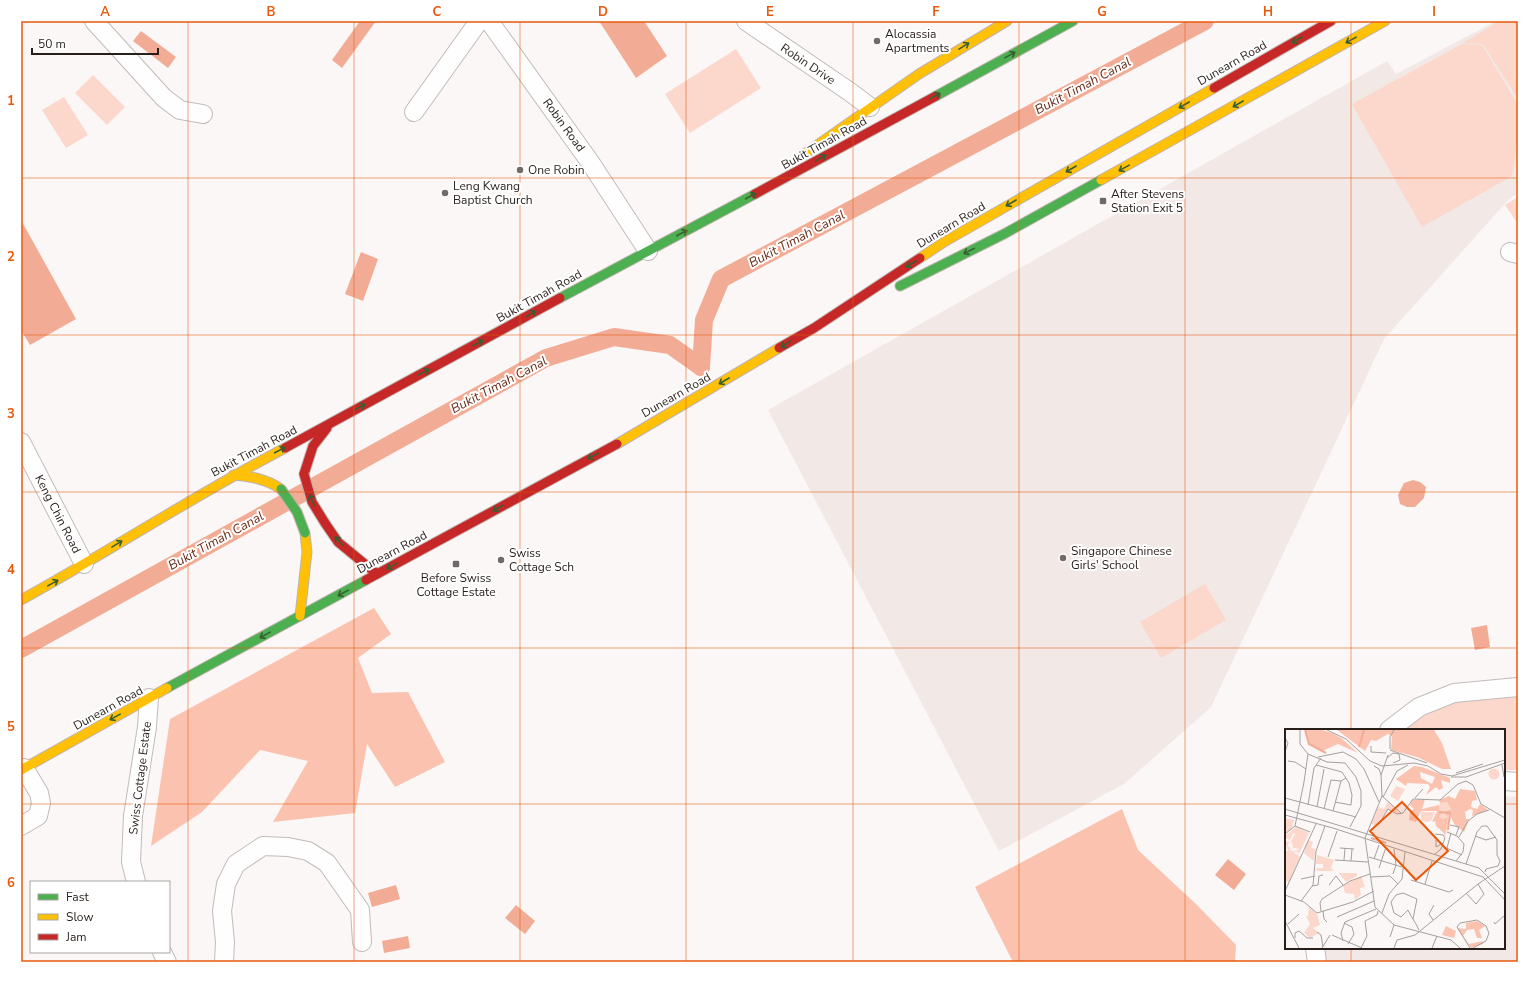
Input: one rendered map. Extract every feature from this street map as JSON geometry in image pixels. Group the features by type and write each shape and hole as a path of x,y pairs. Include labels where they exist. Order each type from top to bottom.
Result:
{"highway":[{"path":"787,177 806,152 919,74 1008,21"},
{"name":"Bukit Timah Road","path":"21,600 233,475 331,424 578,288 787,177 1073,21"},
{"name":"Dunearn Road","path":"23,769 149,698 627,438 814,328 944,242 1331,21"},
{"path":"892,290 1004,234 1385,21"},
{"path":"814,328 878,297"},
{"path":"331,424 313,446 304,474 312,502 338,542 377,574"},
{"path":"233,475 255,477 272,482 281,489 296,512 305,533 307,552 300,616"}],"street":[{"path":"94,21 164,98 180,110 203,114"},
{"path":"414,112 480,21"},
{"name":"Robin Road","path":"489,21 590,162 648,251"},
{"name":"Robin Drive","path":"746,21 850,92 870,108"},
{"name":"Keng Chin Road","path":"21,442 84,564"},
{"path":"1390,729 1419,708 1454,693 1518,687"},
{"name":"Swiss Cottage Estate","path":"136,881 131,862 133,816 149,698"},
{"path":"21,826 38,816 41,803 39,794 23,769"},
{"path":"1505,781 1518,782"},
{"path":"224,962 222,911 226,884 236,864 263,846 288,847 308,851 327,863 360,910 362,942"},
{"path":"1315,949 1317,962"},
{"path":"162,953 167,962"}],"shaded area":[{"path":"360,21 376,21 342,68 332,60"},
{"path":"599,21 644,21 667,56 636,78"},
{"name":"Singapore Chinese Girls' School","path":"1496,21 1518,21 1518,193 1509,199 1384,339 1211,707 1124,784 999,851 768,410 1387,61 1396,74"},
{"path":"1499,21 1518,21 1518,99 1483,44 1463,43"},
{"path":"141,31 176,57 168,68 133,41"},
{"path":"1462,44 1482,45 1518,105 1518,137 1512,176 1422,227 1352,104"},
{"path":"736,49 761,88 690,133 665,94"},
{"path":"93,75 125,107 107,125 75,93"},
{"path":"64,97 88,135 66,148 42,110"},
{"path":"1518,197 1518,224 1505,205"},
{"path":"21,220 76,319 30,345 21,330"},
{"path":"361,252 378,259 363,301 345,294"},
{"path":"1413,480 1420,482 1426,487 1424,498 1415,507 1407,507 1400,504 1398,495 1404,483"},
{"path":"1205,584 1226,620 1161,658 1140,622"},
{"path":"374,608 391,634 358,658 372,693 408,692 445,762 395,787 367,744 355,813 273,822 308,761 260,750 202,812 151,846 170,719"},
{"path":"1487,625 1490,647 1475,650 1471,628"},
{"path":"1518,697 1518,770 1505,770 1505,729 1404,729 1425,715 1456,701"},
{"path":"1505,796 1518,797 1518,962 1317,962 1315,949 1505,949"},
{"path":"1122,809 1138,850 1197,905 1236,945 1235,962 1013,962 975,887"},
{"path":"1228,859 1246,874 1234,890 1215,875"},
{"path":"396,885 400,899 372,907 368,893"},
{"path":"516,905 535,921 525,934 505,918"},
{"path":"408,936 410,948 384,953 382,941"}],"waterway":[{"name":"Bukit Timah Canal","path":"701,367 704,320 721,279 1205,21"},
{"name":"Bukit Timah Canal","path":"21,649 546,358 614,337 670,345 701,367"}],"traffic: fast":[{"path":"936,96 1073,21"},
{"path":"900,286 1004,234 1101,180"},
{"path":"560,298 755,194"},
{"path":"281,489 297,512 305,533"},
{"path":"167,688 366,580"}],"traffic: slow":[{"path":"803,155 919,74 1007,21"},
{"path":"1101,180 1385,21"},
{"path":"920,258 944,242 1214,88"},
{"path":"617,444 779,348"},
{"path":"21,600 218,485 285,448"},
{"path":"233,475 258,479 281,489"},
{"path":"300,616 307,552 305,533"},
{"path":"21,770 167,688"}],"traffic: jam":[{"path":"1214,88 1331,21"},
{"path":"755,194 936,96"},
{"path":"779,348 814,328 920,258"},
{"path":"285,448 560,298"},
{"path":"304,474 313,446 327,428"},
{"path":"366,580 617,444"},
{"path":"304,474 312,502 325,523"},
{"path":"325,523 338,542 377,574"}],"place":[{"name":"Alocassia Apartments","path":"877,41"},
{"name":"One Robin","path":"520,170"},
{"name":"Leng Kwang Baptist Church","path":"445,193"},
{"name":"After Stevens Station Exit 5","path":"1103,201"},
{"name":"Singapore Chinese Girls' School","path":"1063,558"},
{"name":"Swiss Cottage Sch","path":"501,560"},
{"name":"Before Swiss Cottage Estate","path":"456,564"}]}
